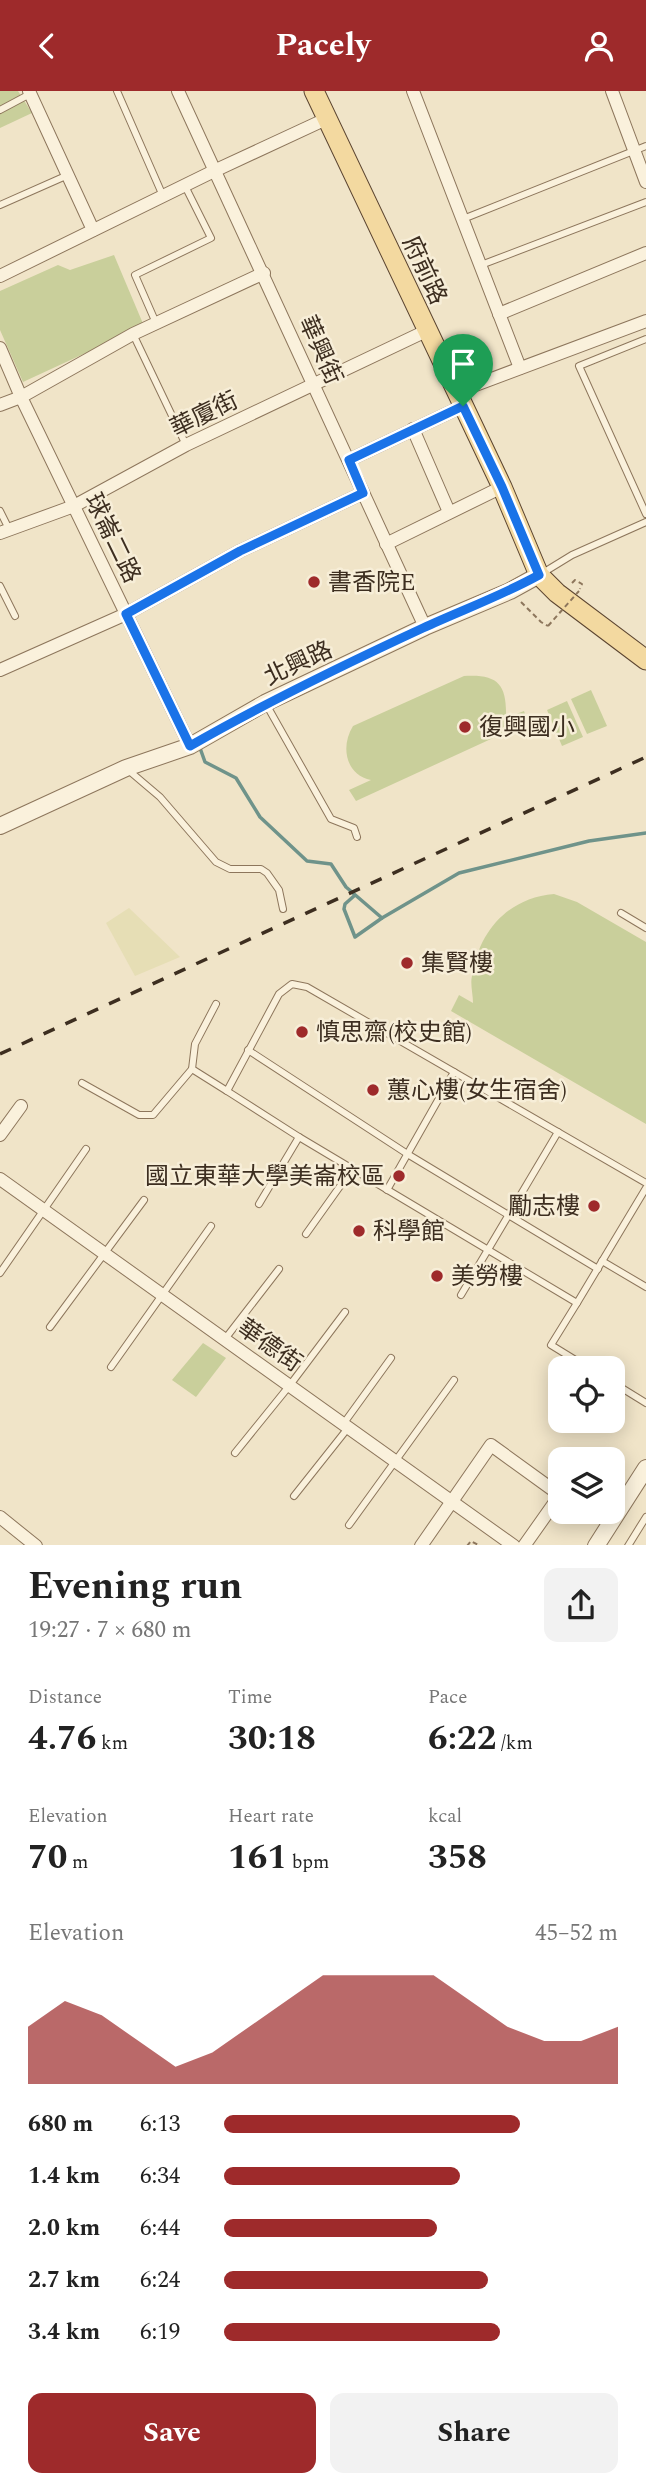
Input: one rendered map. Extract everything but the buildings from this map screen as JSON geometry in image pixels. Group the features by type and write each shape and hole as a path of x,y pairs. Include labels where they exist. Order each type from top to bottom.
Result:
{"main road":[{"name":"府前路","path":"314,91 502,487 539,575 557,593 646,660"}],"street":[{"name":"華興街","path":"178,91 425,627"},
{"path":"413,91 520,369"},
{"path":"612,91 640,148 646,182"},
{"path":"30,93 93,229"},
{"path":"0,277 93,229 326,119"},
{"path":"499,314 646,253"},
{"path":"0,405 21,397 133,334 264,273"},
{"path":"349,460 413,429 460,399 520,369 646,321"},
{"name":"華廈街","path":"5,531 74,506 186,445 426,331"},
{"name":"球崙二路","path":"0,348 21,397 190,746"},
{"path":"413,429 449,512"},
{"path":"386,544 502,487"},
{"path":"0,670 126,614 240,551 363,493"},
{"name":"北興路","path":"0,826 126,768 190,746 265,703 425,627 510,591 539,575"},
{"path":"0,1135 20,1106"},
{"name":"華德街","path":"0,1179 514,1545"},
{"path":"421,1545 491,1445 548,1486"},
{"path":"596,1545 646,1468"},
{"path":"524,1545 548,1512"},
{"path":"0,1517 36,1545"}],"lane":[{"path":"117,91 163,196"},
{"path":"0,110 30,93"},
{"path":"462,220 640,148"},
{"path":"0,205 68,175"},
{"path":"156,323 135,275 211,238 185,186"},
{"path":"480,266 646,202"},
{"path":"133,334 186,445"},
{"path":"645,509 579,366 646,339"},
{"path":"0,511 5,531"},
{"path":"539,575 572,555 646,522"},
{"path":"0,586 15,616"},
{"path":"265,703 331,819 354,828 357,837"},
{"path":"126,768 160,797 216,862 230,869 261,869 267,873 279,890 283,909"},
{"path":"621,913 646,928"},
{"path":"226,1091 279,994 292,984 307,987 646,1186 551,1345 569,1356"},
{"path":"82,1083 139,1115 153,1115 192,1069 195,1044 216,1004"},
{"path":"248,1050 409,1155 598,1269"},
{"path":"192,1069 299,1137 577,1303"},
{"path":"387,1190 454,1072"},
{"path":"461,1295 558,1132"},
{"path":"259,1204 299,1137"},
{"path":"0,1273 86,1149"},
{"path":"306,1234 353,1168"},
{"path":"50,1328 144,1200"},
{"path":"111,1367 211,1226"},
{"path":"602,1261 646,1287"},
{"path":"225,1339 279,1269"},
{"path":"235,1453 345,1312"},
{"path":"294,1496 391,1358"},
{"path":"349,1525 454,1380"},
{"path":"625,1390 646,1403"},
{"path":"628,1545 646,1517"}],"path":[{"path":"510,591 548,626 582,584"},
{"path":"467,1545 471,1541 480,1545"}],"shaded area":[{"path":"129,908 180,957 135,976 106,923"}],"green space":[{"path":"0,91 18,91 32,113 0,128"},
{"path":"114,255 144,326 23,382 0,330 0,291 58,265 70,270"},
{"path":"464,676 485,677 498,683 505,697 506,718 524,711 528,722 356,801 349,790 371,780 356,772 348,759 347,743 353,726"},
{"path":"591,690 607,726 587,734 571,699"},
{"path":"567,701 583,737 562,746 547,710"},
{"path":"554,894 577,902 646,942 646,1124 451,1011 459,995 473,1003 471,979 476,960 481,945 498,920 523,902"},
{"path":"203,1343 226,1358 196,1397 172,1380"}],"waterway":[{"path":"200,748 205,762 236,778 260,817 307,861 331,864 346,887 382,918 459,873 589,841 646,833"},
{"path":"354,896 345,904 344,909 355,937 382,918"}],"railway":[{"path":"0,1054 646,757"}],"place":[{"name":"書香院E","path":"314,582"},
{"name":"復興國小","path":"465,727"},
{"name":"集賢樓","path":"407,963"},
{"name":"慎思齋(校史館)","path":"302,1032"},
{"name":"蕙心樓(女生宿舍)","path":"373,1090"},
{"name":"國立東華大學美崙校區","path":"399,1176"},
{"name":"勵志樓","path":"594,1206"},
{"name":"科學館","path":"359,1231"},
{"name":"美勞樓","path":"437,1276"}],"route":[{"path":"463,406 502,487 539,575 510,591 425,627 265,703 190,746 126,614 240,551 363,493 349,460 463,406"}]}
